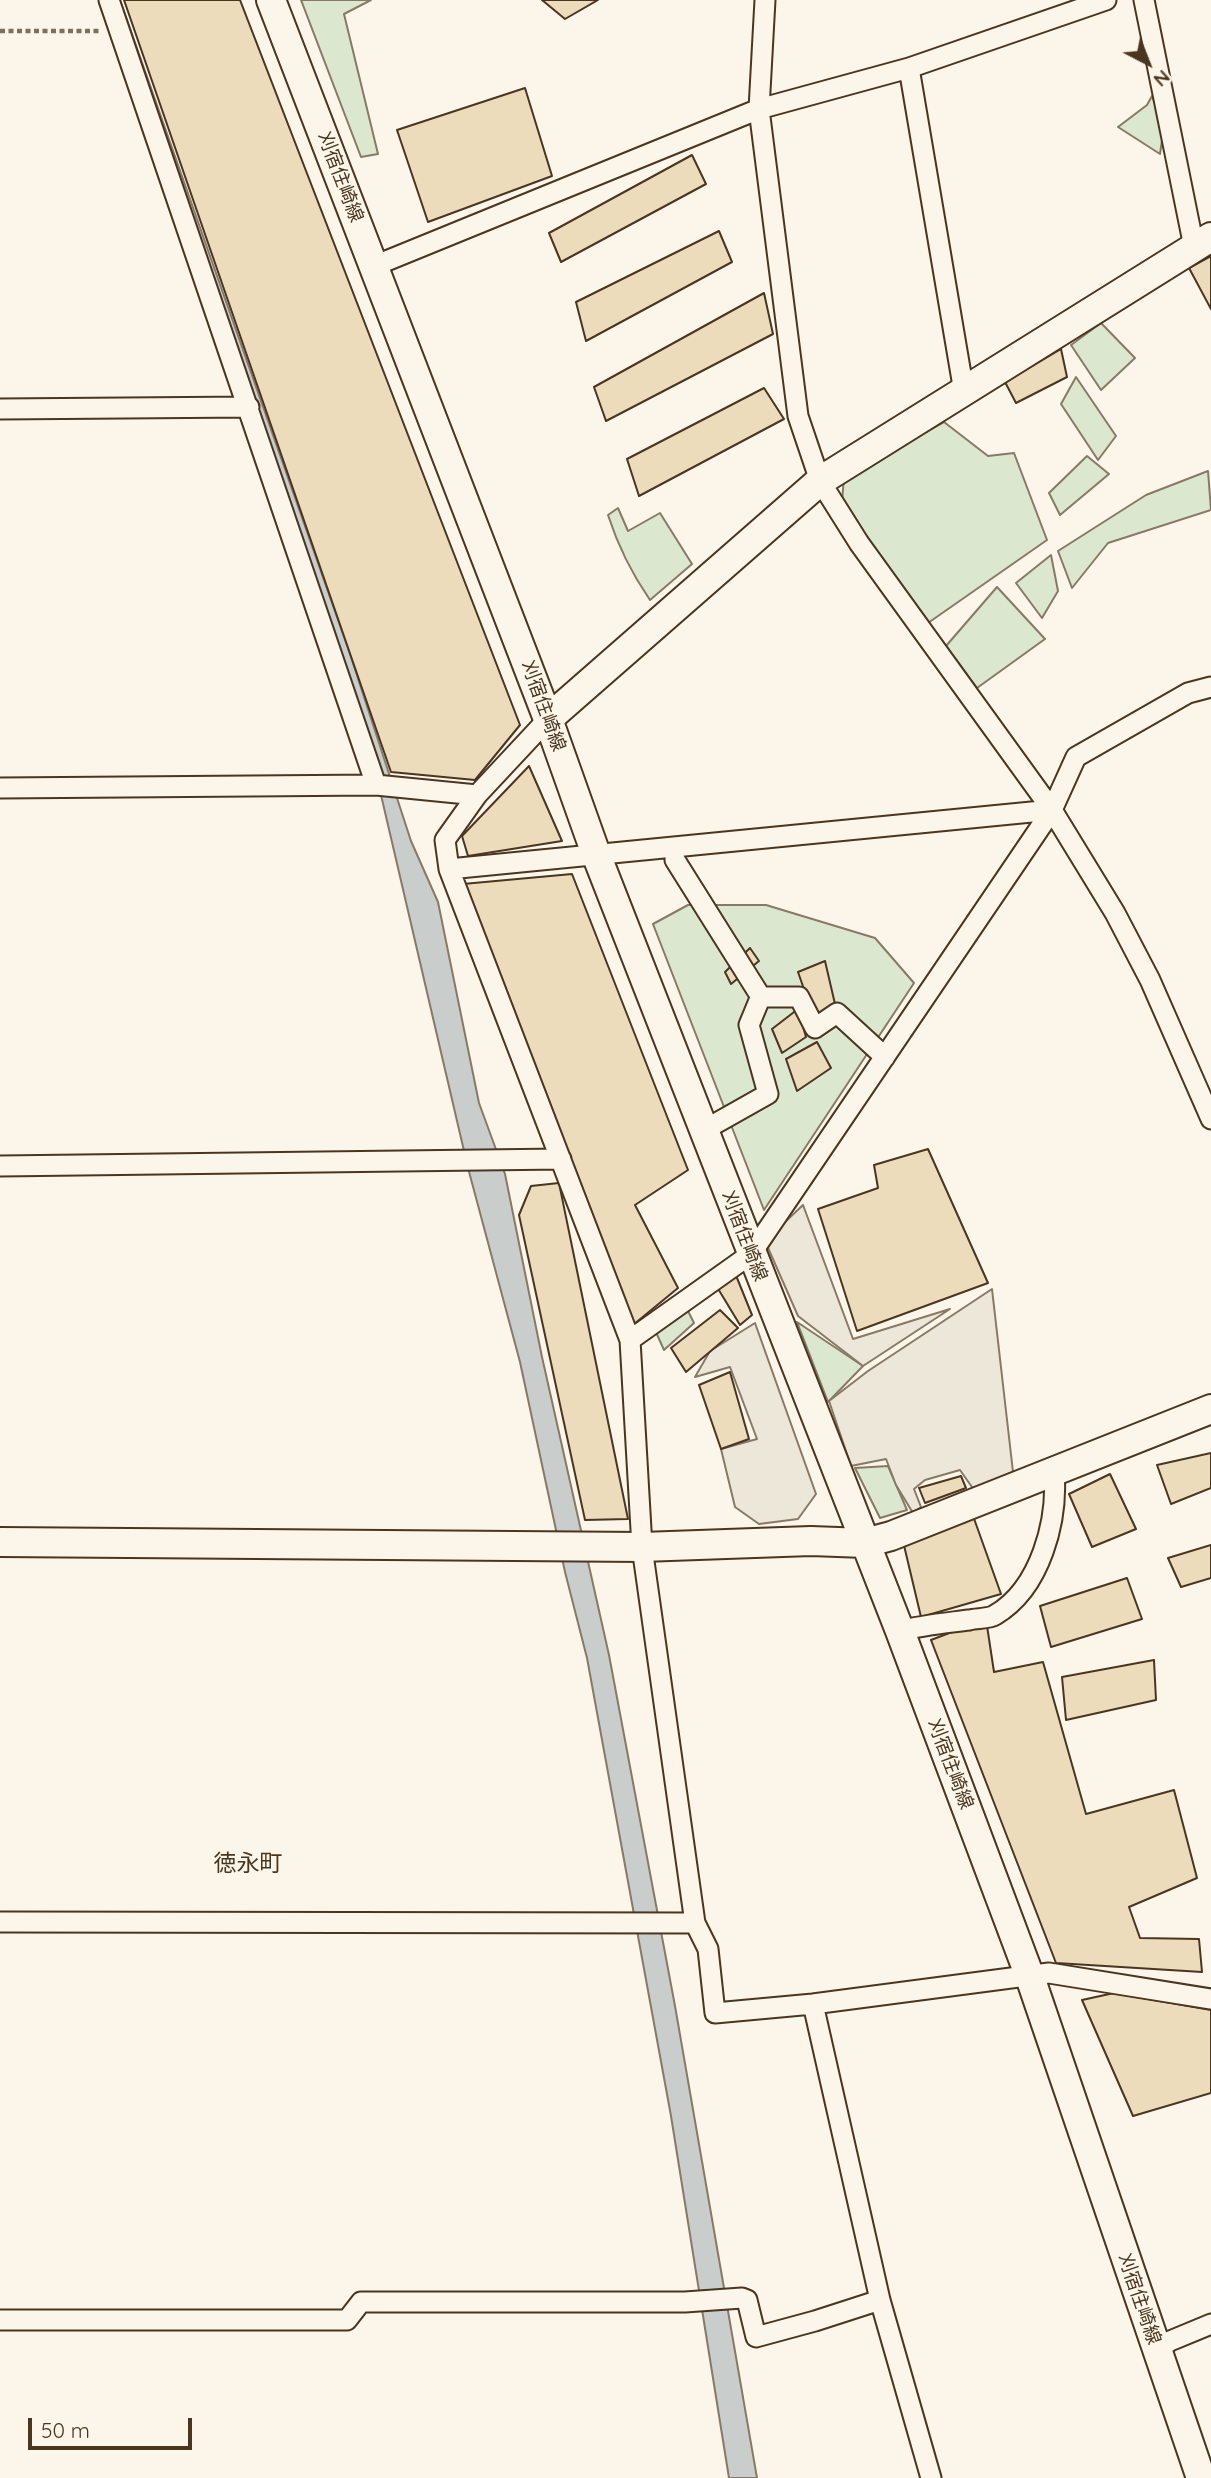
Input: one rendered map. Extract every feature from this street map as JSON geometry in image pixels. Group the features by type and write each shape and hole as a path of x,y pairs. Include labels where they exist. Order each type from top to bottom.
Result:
{"main road":[{"name":"刈宿住崎線","path":"271,0 548,719 596,854 900,1631 1030,1977 1201,2478"},
{"path":"548,719 820,481 1203,242"},
{"path":"0,1542 642,1547 811,1541 865,1543 891,1536 1211,1409"}],"street":[{"path":"109,0 376,785"},
{"path":"765,0 759,109 798,416 820,481 859,543 1052,810 1115,913 1150,980 1211,1119"},
{"path":"374,266 759,109 909,68 1106,0"},
{"path":"1144,0 1203,242"},
{"path":"909,68 964,392"},
{"path":"0,410 249,407"},
{"path":"630,1340 751,1254 1052,810 1076,757 1188,693 1211,687"},
{"path":"548,719 477,795 445,840 449,869 630,1340 642,1547 695,1923 708,1950 715,2013 813,2004 1049,1973 1211,1998"},
{"path":"0,788 376,785 477,795"},
{"path":"449,869 1052,810"},
{"path":"675,860 761,996"},
{"path":"761,996 799,997 815,1028 837,1013 884,1057"},
{"path":"713,1125 768,1094 749,1025 761,996"},
{"path":"0,1166 561,1158"},
{"path":"900,1631 994,1616 1009,1603 1032,1578 1040,1564 1056,1496 1054,1472"},
{"path":"0,1922 695,1923"},
{"path":"813,2004 880,2300 932,2478"},
{"path":"0,2320 347,2319 361,2302 685,2302 742,2298 747,2300 756,2337 880,2300"},
{"path":"1156,2350 1211,2324"}],"path":[{"path":"0,31 120,31"}],"green space":[{"path":"301,0 371,0 344,14 378,154 361,157"},
{"path":"1152,96 1164,127 1160,154 1118,127 1147,105"},
{"path":"1101,323 1135,358 1101,390 1071,345"},
{"path":"1076,377 1116,436 1098,460 1061,404"},
{"path":"944,422 988,456 1014,453 1047,540 928,623 842,502 844,477"},
{"path":"1087,456 1109,474 1060,515 1049,493"},
{"path":"1208,471 1211,510 1108,543 1072,588 1058,551 1146,495"},
{"path":"618,508 628,531 660,513 692,564 650,600 626,559 608,515"},
{"path":"1051,555 1058,591 1042,618 1016,583"},
{"path":"997,587 1045,639 977,688 946,646"},
{"path":"688,905 766,905 875,938 914,983 764,1210 653,924"},
{"path":"686,1307 694,1323 664,1350 655,1330"},
{"path":"797,1322 863,1366 828,1402"},
{"path":"888,1466 907,1510 880,1518 855,1468"}],"shaded area":[{"path":"112,0 120,0 350,654 411,841 438,902 479,1103 505,1174 542,1357 609,1655 675,2006 757,2478 729,2478 671,2116 587,1658 565,1572 520,1362 468,1168 381,795 334,648"},
{"path":"803,1205 853,1339 950,1309 863,1366 798,1316 765,1241"},
{"path":"992,1289 1013,1472 974,1490 960,1470 925,1480 914,1489 921,1507 913,1513 896,1485 886,1459 851,1466 829,1401 868,1371"},
{"path":"755,1323 816,1494 798,1519 759,1524 735,1507 721,1449 757,1439 730,1367 695,1377 710,1351"}],"building":[{"path":"124,0 240,0 520,725 475,780 391,772"},
{"path":"542,0 598,0 565,19"},
{"path":"525,88 552,176 428,222 397,130"},
{"path":"692,155 706,184 561,262 549,233"},
{"path":"719,231 732,262 586,341 576,302"},
{"path":"1211,256 1211,309 1189,268"},
{"path":"764,293 773,334 606,421 594,387"},
{"path":"1061,349 1067,377 1016,403 1005,382"},
{"path":"764,388 784,419 639,496 627,459"},
{"path":"529,766 562,841 468,856 462,836"},
{"path":"572,874 688,1170 635,1205 678,1288 633,1325 463,884"},
{"path":"750,948 759,961 731,984 725,972"},
{"path":"825,961 835,1004 814,1018 798,972"},
{"path":"798,1009 806,1037 782,1053 772,1029"},
{"path":"817,1042 831,1068 797,1091 786,1059"},
{"path":"928,1149 988,1283 857,1331 818,1209 878,1188 874,1165"},
{"path":"559,1183 628,1519 585,1520 519,1215 531,1186"},
{"path":"735,1273 752,1315 740,1325 717,1287"},
{"path":"720,1310 738,1328 686,1372 671,1348"},
{"path":"730,1372 749,1439 721,1449 699,1385"},
{"path":"1211,1453 1211,1488 1171,1504 1157,1465"},
{"path":"1110,1474 1136,1529 1092,1547 1069,1494"},
{"path":"961,1476 966,1488 925,1503 919,1488"},
{"path":"972,1513 1001,1594 921,1617 902,1537"},
{"path":"1211,1545 1211,1578 1181,1587 1168,1558"},
{"path":"1127,1578 1142,1619 1051,1647 1040,1606"},
{"path":"986,1619 994,1672 1043,1662 1086,1814 1174,1790 1197,1878 1129,1907 1140,1938 1199,1939 1202,1972 1056,1963 931,1640"},
{"path":"1154,1660 1156,1700 1066,1720 1062,1677"},
{"path":"1114,1993 1211,2010 1211,2093 1133,2116 1082,2000"}],"district":[{"name":"徳永町","path":"248,1864"}]}
